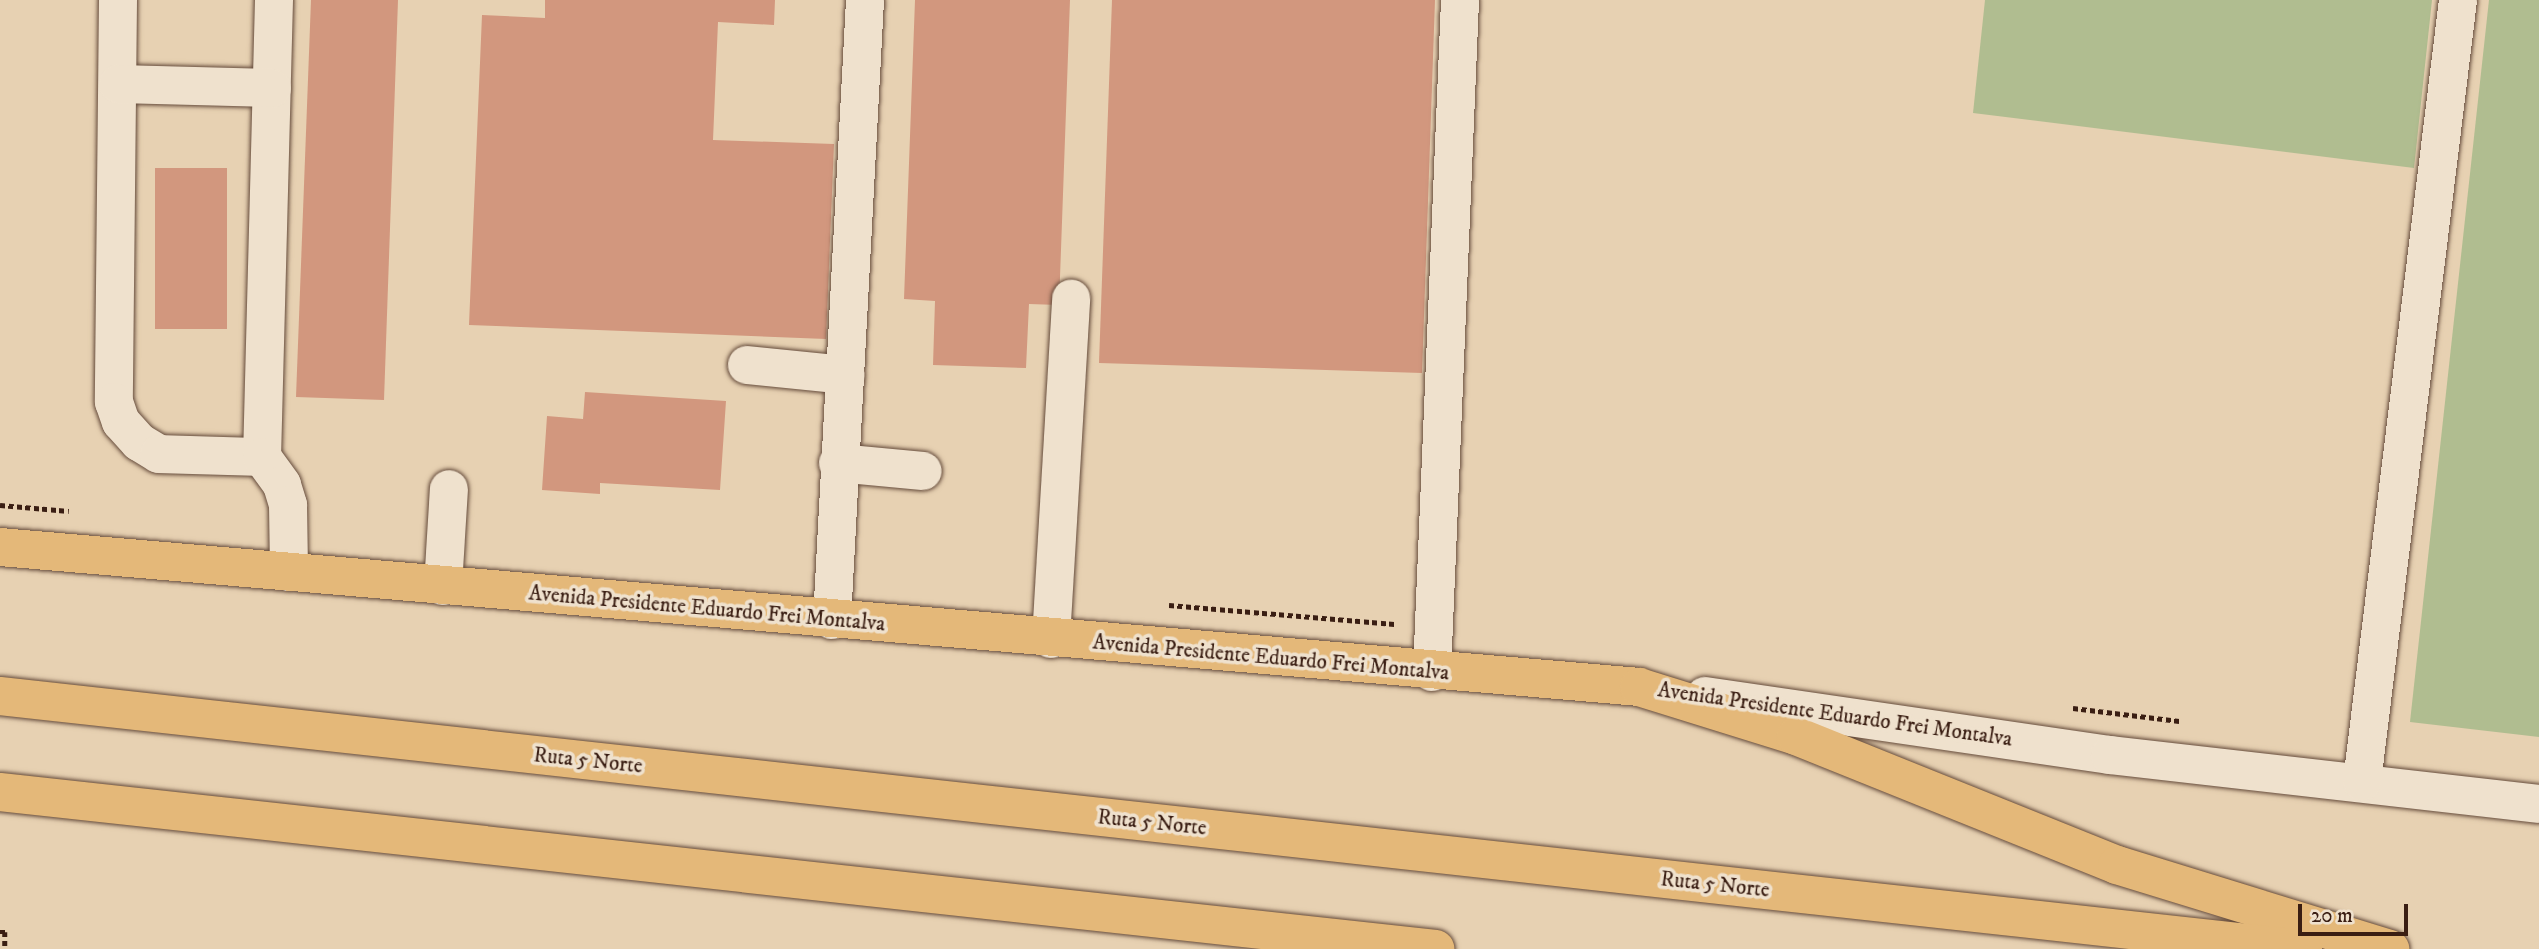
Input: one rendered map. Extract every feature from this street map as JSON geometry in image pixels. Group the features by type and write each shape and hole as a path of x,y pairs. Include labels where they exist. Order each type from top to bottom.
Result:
{"main road":[{"name":"Avenida Presidente Eduardo Frei Montalva","path":"0,547 1639,688"},
{"path":"1639,688 1796,736 2142,873 2390,949"},
{"name":"Ruta 5 Norte","path":"0,696 2304,949"},
{"path":"0,792 1435,949"}],"street":[{"path":"118,0 114,402 121,422 139,442 159,454 262,457"},
{"path":"274,0 262,457 282,485 288,505 289,572"},
{"path":"832,620 838,463 866,0"},
{"path":"1432,672 1460,0"},
{"path":"2362,782 2458,0"},
{"path":"118,84 272,89"},
{"path":"1051,639 1071,299"},
{"path":"747,365 845,375"},
{"path":"838,463 923,471"},
{"path":"443,586 449,489"},
{"name":"Avenida Presidente Eduardo Frei Montalva","path":"1639,688 2110,755 2539,804"}],"path":[{"path":"0,932 5,932 5,949"}],"green space":[{"path":"1985,0 2432,0 2414,168 1973,113"},
{"path":"2489,0 2539,0 2539,737 2410,722"}],"building":[{"path":"311,0 398,0 384,400 296,397"},
{"path":"545,0 775,0 774,25 718,22 713,140 834,144 826,339 469,325 482,15 545,18"},
{"path":"915,0 1070,0 1059,305 1029,304 1026,368 933,365 935,301 904,299"},
{"path":"1112,0 1435,0 1422,373 1099,363"},
{"path":"155,168 227,168 227,329 155,329"},
{"path":"585,392 726,401 720,490 600,483 600,494 542,490 547,416 583,419"}]}
